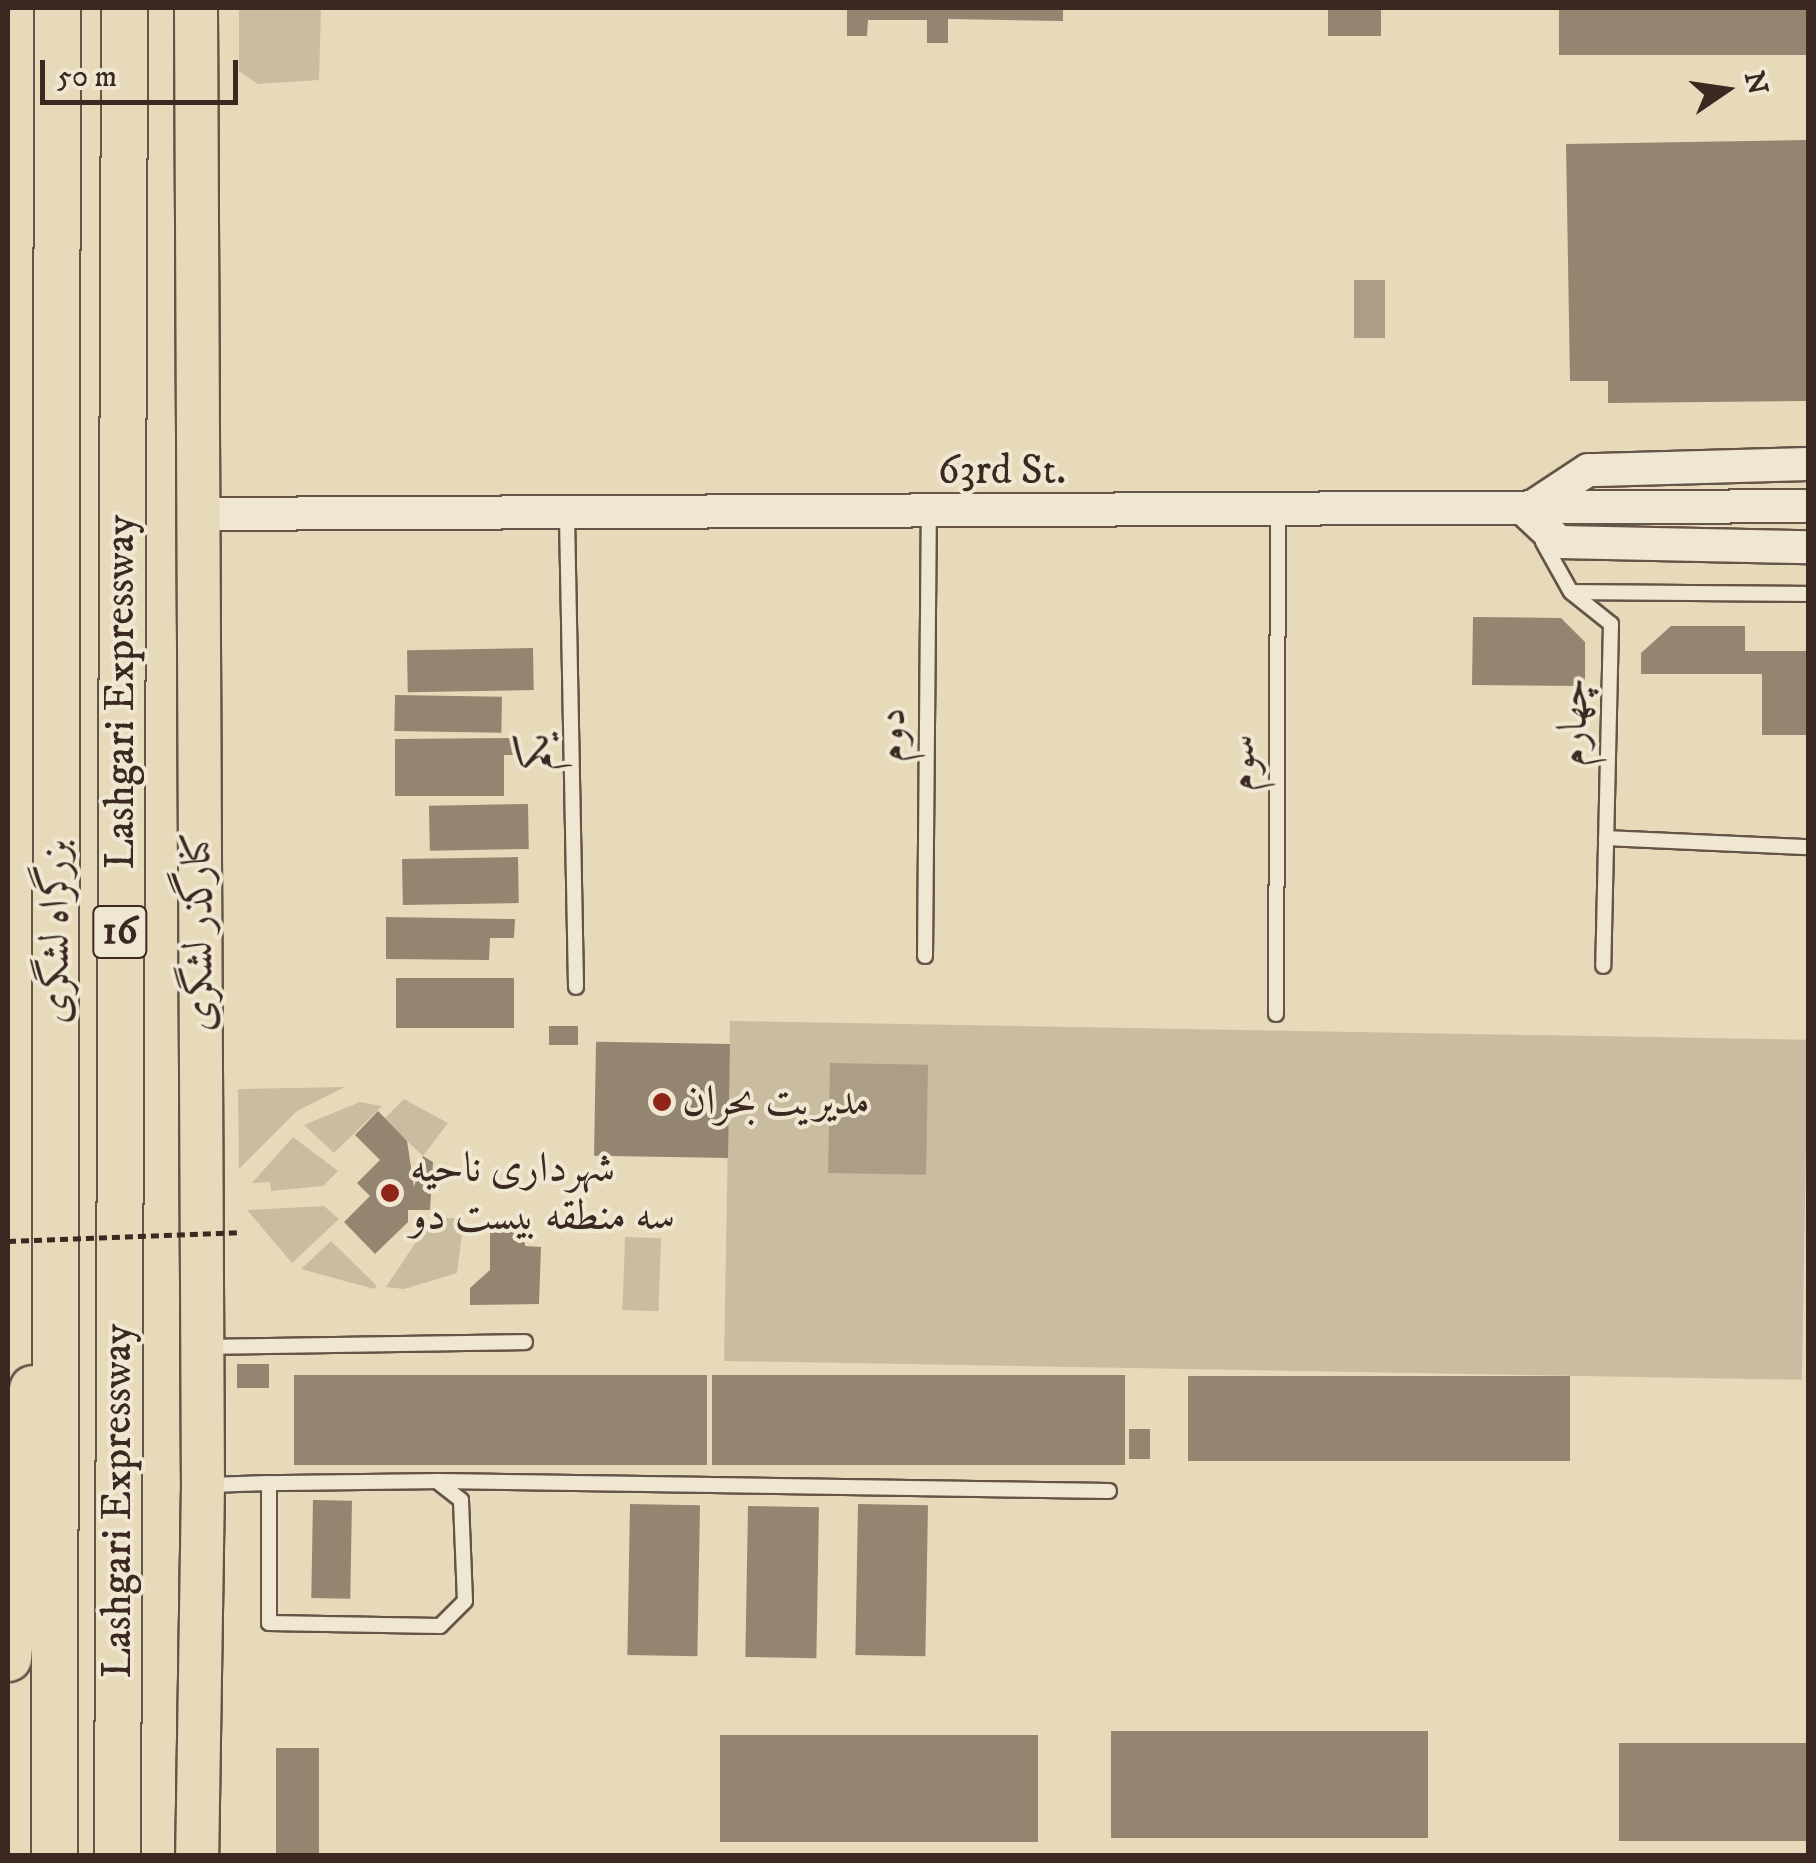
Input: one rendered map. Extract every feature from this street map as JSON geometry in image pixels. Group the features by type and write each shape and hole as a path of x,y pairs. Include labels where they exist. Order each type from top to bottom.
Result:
{"highway":[{"name":"بزرگراه لشگری","path":"54,1856 56,8"},
{"name":"Lashgari Expressway","path":"117,1856 124,8"},
{"path":"8,1658 18,1484 56,1213"}],"main road":[{"name":"کنارگذر لشگری","path":"196,8 204,1486 197,1856"}],"street":[{"path":"1808,464 1588,470 1526,511 1559,542 1808,547"},
{"name":"63rd St.","path":"196,514 1278,513 1808,506"}],"lane":[{"name":"چهارم","path":"1526,511 1572,592 1611,624 1603,966"},
{"name":"سوم","path":"1276,1014 1278,513"},
{"name":"دوم","path":"924,956 930,514"},
{"name":"یکم","path":"566,516 576,986"},
{"path":"1572,592 1808,594"},
{"path":"1606,838 1808,847"},
{"path":"203,1347 524,1342"},
{"path":"204,1486 437,1481 1109,1491"},
{"path":"268,1483 269,1622 440,1626 466,1601 461,1500 437,1481"}],"path":[{"path":"8,1241 238,1232"}],"shaded area":[{"path":"239,8 321,8 319,80 258,84 239,71"},
{"path":"1354,280 1385,280 1385,338 1354,338"},
{"path":"730,1021 1808,1040 1802,1380 724,1361"},
{"path":"830,1063 928,1065 926,1175 828,1173"},
{"path":"345,1087 297,1111 239,1169 238,1089"},
{"path":"404,1099 448,1123 423,1156 384,1119"},
{"path":"360,1102 382,1106 334,1153 304,1125"},
{"path":"293,1137 338,1171 323,1186 271,1191 270,1182 252,1183"},
{"path":"324,1206 339,1219 292,1263 247,1210"},
{"path":"446,1218 464,1218 457,1273 404,1289 386,1287 424,1230 445,1230"},
{"path":"625,1237 661,1238 658,1311 622,1310"},
{"path":"331,1241 377,1286 374,1289 301,1269"}],"building":[{"path":"847,8 1063,8 1063,21 948,19 948,43 927,43 927,20 868,20 867,36 847,36"},
{"path":"1328,8 1381,8 1381,36 1328,36"},
{"path":"1559,8 1808,8 1808,55 1559,55"},
{"path":"1808,140 1808,401 1608,403 1608,381 1570,381 1566,144"},
{"path":"1473,617 1561,618 1585,642 1585,686 1472,685"},
{"path":"1671,626 1745,626 1745,651 1808,651 1808,735 1762,735 1762,674 1641,674 1641,653"},
{"path":"533,648 534,690 408,692 407,650"},
{"path":"395,695 502,697 501,733 394,731"},
{"path":"513,738 513,755 504,755 504,796 395,796 395,739"},
{"path":"528,804 529,849 430,851 429,806"},
{"path":"518,857 519,903 403,905 402,859"},
{"path":"386,917 515,919 514,938 490,938 489,960 386,959"},
{"path":"396,978 514,978 514,1028 396,1028"},
{"path":"549,1026 578,1026 578,1045 549,1045"},
{"name":"مدیریت بحران","path":"596,1042 730,1044 728,1158 594,1156"},
{"path":"378,1111 407,1141 414,1187 423,1156 433,1162 430,1210 408,1210 408,1222 375,1254 344,1222 370,1196 357,1183 380,1160 355,1135"},
{"path":"524,1227 525,1246 541,1247 539,1304 470,1305 470,1288 490,1270 490,1228"},
{"path":"237,1364 269,1364 269,1388 237,1388"},
{"path":"294,1375 707,1375 707,1465 294,1465"},
{"path":"712,1375 1125,1375 1125,1465 712,1465"},
{"path":"1188,1376 1570,1376 1570,1461 1188,1461"},
{"path":"1129,1429 1150,1429 1150,1459 1129,1459"},
{"path":"313,1500 352,1501 350,1599 311,1598"},
{"path":"630,1504 700,1505 697,1656 627,1655"},
{"path":"858,1504 928,1505 925,1656 855,1655"},
{"path":"748,1506 819,1507 816,1658 745,1657"},
{"path":"1111,1731 1428,1731 1428,1838 1111,1838"},
{"path":"720,1735 1038,1735 1038,1842 720,1842"},
{"path":"1619,1743 1808,1743 1808,1841 1619,1841"},
{"path":"276,1748 319,1748 319,1856 276,1856"}],"place":[{"name":"مدیریت بحران","path":"662,1102"},
{"name":"شهرداری ناحیه سه منطقه بیست دو","path":"390,1193"}]}
